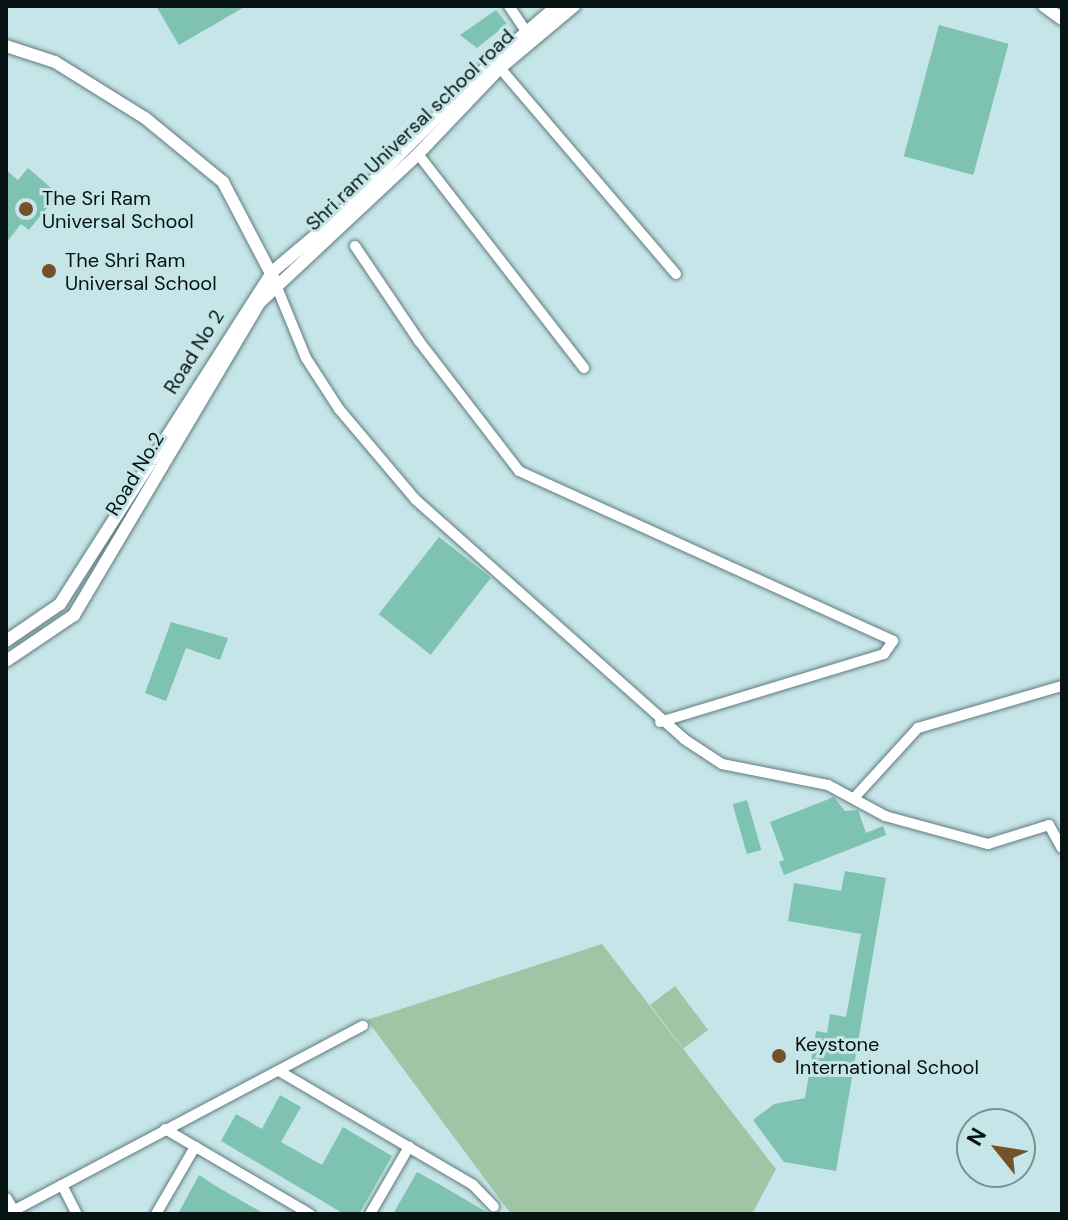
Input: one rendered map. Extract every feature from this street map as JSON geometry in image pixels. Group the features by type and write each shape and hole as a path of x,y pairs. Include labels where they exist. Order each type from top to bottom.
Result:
{"street":[{"path":"509,6 525,30"},
{"name":"Shri ram Universal school road","path":"274,279 404,154 525,30 557,6"},
{"name":"Shri ram Universal school road","path":"274,279 418,154 500,68 574,6"},
{"path":"1044,6 1062,19"},
{"path":"6,46 55,62 132,110 223,182 274,279 306,358 331,396 416,500 660,722 722,764 828,785 885,816 988,844 1049,825 1062,848"},
{"path":"500,68 676,274"},
{"path":"418,154 584,368"},
{"path":"355,246 419,341 519,471 884,632 893,641 884,654 660,722"},
{"name":"Road No 2","path":"6,641 60,604 274,279"},
{"name":"Road No.2","path":"6,661 74,615 274,279"},
{"path":"854,798 918,728 1062,686"},
{"path":"6,1199 10,1213 363,1026"},
{"path":"279,1071 473,1185 494,1207"},
{"path":"165,1129 310,1214"},
{"path":"156,1214 195,1147"},
{"path":"370,1214 409,1147"},
{"path":"62,1185 77,1214"}],"green space":[{"path":"602,944 776,1169 752,1214 511,1214 367,1020"},
{"path":"675,986 708,1030 683,1049 650,1005"}],"building":[{"path":"156,6 246,6 179,45"},
{"path":"496,10 507,24 477,48 460,35"},
{"path":"939,25 1009,44 973,175 904,156"},
{"name":"The Sri Ram Universal School","path":"28,168 58,194 29,230 21,224 6,243 6,170 18,180"},
{"path":"439,537 491,578 431,655 379,614"},
{"path":"171,622 228,638 220,660 186,648 166,701 145,693"},
{"path":"834,797 845,811 858,810 866,833 883,826 886,835 784,875 779,862 784,860 770,822"},
{"path":"747,800 761,850 747,854 733,804"},
{"path":"845,871 886,878 836,1171 784,1162 753,1120 774,1104 805,1098 816,1031 827,1033 830,1014 846,1017 861,934 788,921 794,883 841,891"},
{"path":"280,1095 301,1107 281,1142 322,1165 343,1127 392,1156 359,1214 344,1214 221,1141 236,1114 262,1129"},
{"path":"417,1172 437,1183 490,1214 393,1214"},
{"path":"199,1175 219,1188 265,1214 178,1214"}],"place":[{"name":"The Sri Ram Universal School","path":"26,209"},
{"name":"The Shri Ram Universal School","path":"49,271"},
{"name":"Keystone International School","path":"779,1056"}]}
